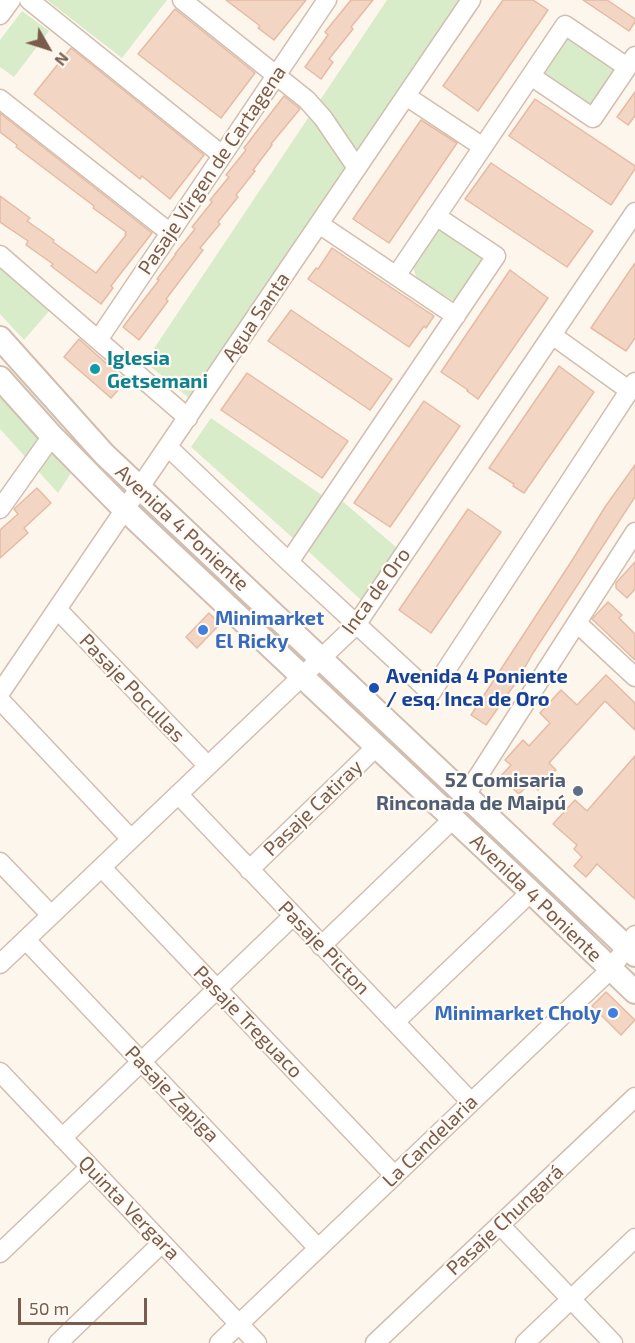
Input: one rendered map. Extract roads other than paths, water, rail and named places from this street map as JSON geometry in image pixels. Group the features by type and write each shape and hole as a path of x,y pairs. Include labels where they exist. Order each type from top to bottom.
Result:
{"street":[{"path":"0,15 11,0"},
{"path":"29,0 222,155"},
{"path":"182,0 307,100 323,118 357,168"},
{"name":"Pasaje Virgen de Cartagena","path":"98,340 327,0"},
{"name":"Agua Santa","path":"0,693 471,0"},
{"path":"396,276 565,25 631,61 593,118 531,76"},
{"path":"406,96 483,147"},
{"path":"0,99 169,232"},
{"name":"Inca de Oro","path":"0,964 356,625 635,212"},
{"path":"289,562 496,256 436,216"},
{"path":"319,224 456,316"},
{"path":"0,255 188,418"},
{"path":"168,447 431,693 632,387 552,335"},
{"name":"Avenida 4 Poniente","path":"0,338 104,454 139,488 506,834 632,946"},
{"name":"Avenida 4 Poniente","path":"0,378 52,436 124,510 635,992"},
{"path":"0,509 52,436"},
{"path":"466,795 634,538"},
{"name":"Pasaje Pocullas","path":"57,609 208,766"},
{"path":"577,623 635,677"},
{"path":"0,700 131,839"},
{"name":"Pasaje Catiray","path":"249,870 376,747"},
{"name":"Pasaje Picton","path":"178,794 471,1102"},
{"path":"321,945 453,819"},
{"path":"488,852 506,834"},
{"path":"0,862 51,915"},
{"name":"Pasaje Treguaco","path":"102,868 394,1175"},
{"path":"395,1022 531,892"},
{"path":"62,1138 293,916"},
{"name":"Pasaje Zapiga","path":"26,940 318,1248"},
{"name":"La Candelaria","path":"219,1343 632,946"},
{"name":"Quinta Vergara","path":"0,1072 257,1343"},
{"name":"Pasaje Chungará","path":"375,1343 635,1097"},
{"path":"4,1242 90,1167"},
{"path":"500,1225 613,1343"},
{"path":"525,1343 635,1238"},
{"path":"58,1343 162,1243"}],"place":[{"name":"Iglesia Getsemani","path":"95,369"},
{"name":"Minimarket El Ricky","path":"203,630"},
{"name":"Avenida 4 Poniente / esq. Inca de Oro","path":"374,688"},
{"name":"52 Comisaria Rinconada de Maipú","path":"578,791"},
{"name":"Minimarket Choly","path":"613,1013"}]}
